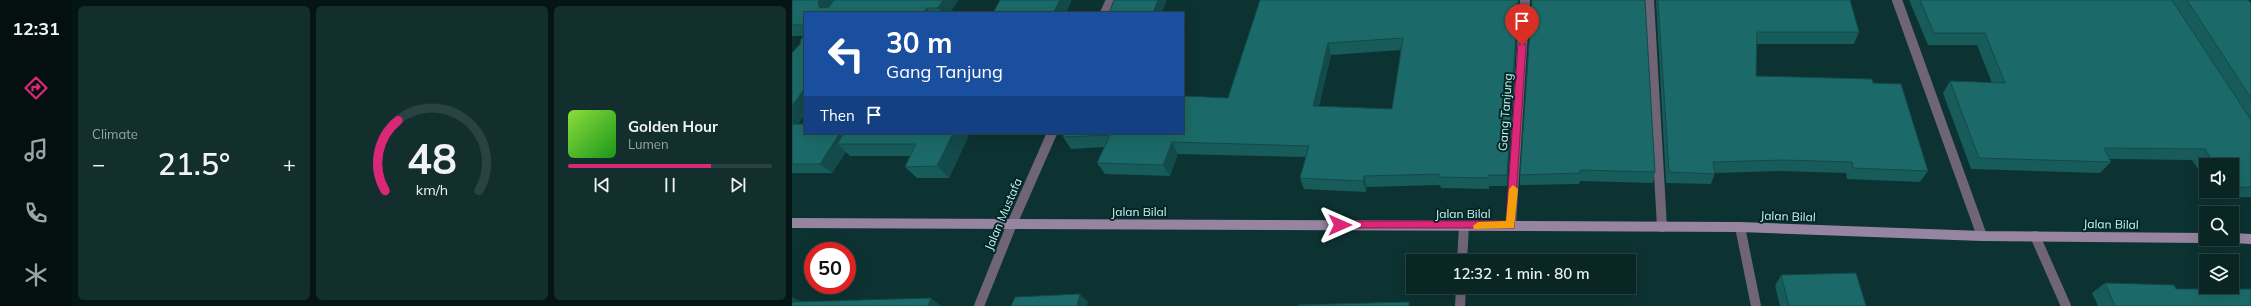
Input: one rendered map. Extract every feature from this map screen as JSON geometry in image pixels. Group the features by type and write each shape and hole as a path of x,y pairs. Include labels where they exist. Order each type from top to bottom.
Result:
{"main road":[{"name":"Jalan Bilal","path":"792,223 1740,227 1982,236 2199,238"},
{"path":"2239,238 2251,239"}],"street":[{"path":"1105,12 1111,0"},
{"name":"Gang Tanjung","path":"1511,226 1525,0"},
{"path":"1649,0 1662,227"},
{"path":"1897,0 1982,236"},
{"name":"Jalan Mustafa","path":"979,306 1012,224 1052,134"},
{"path":"1462,254 1464,226"},
{"path":"1740,227 1756,306"},
{"path":"2035,236 2066,306"},
{"path":"1460,306 1461,294"}],"building":[{"path":"792,0 819,0 818,4 820,8 829,7 834,0 943,0 938,8 927,8 924,12 804,12 804,25 792,25"},
{"path":"1000,0 1060,0 1054,12 994,12"},
{"path":"1114,0 1158,0 1153,12 1109,12"},
{"path":"1260,0 1518,0 1507,175 1488,175 1488,178 1439,177 1439,174 1364,176 1363,181 1300,178 1309,146 1172,142 1163,165 1097,163 1110,135 1063,137 1064,134 1184,134 1184,96 1228,98","holes":["1403,38 1392,109 1313,106 1328,43"]},
{"path":"1532,0 1645,0 1655,172 1580,170 1580,173 1520,175"},
{"path":"1658,0 1850,0 1859,32 1757,32 1756,76 1872,79 1873,83 1901,84 1928,171 1853,168 1852,162 1784,160 1713,162 1715,174 1669,172"},
{"path":"1920,0 2172,0 2251,120 2251,187 2239,188 2239,158 2211,158 2205,149 2104,148 2111,162 1979,158 1950,81 2005,83 1985,33 1934,33"},
{"path":"2187,0 2248,0 2251,3 2251,98"},
{"path":"804,35 804,89 792,106 792,53 800,44"},
{"path":"792,124 804,124 804,134 839,134 820,164 792,164"},
{"path":"843,134 953,134 937,166 905,167 916,144 837,144"},
{"path":"1856,273 1866,306 1789,306 1781,275"},
{"path":"2105,283 2174,285 2176,289 2199,289 2199,294 2239,294 2239,289 2251,289 2251,306 2115,306"},
{"path":"1080,294 1077,306 1011,306 1015,297"},
{"path":"931,298 928,306 792,306 792,302"},
{"path":"1409,302 1409,306 1298,306 1298,305"}],"slow traffic":[{"path":"1478,226 1511,226 1513,189"}],"route":[{"path":"1340,225 1511,226 1522,45"}]}
